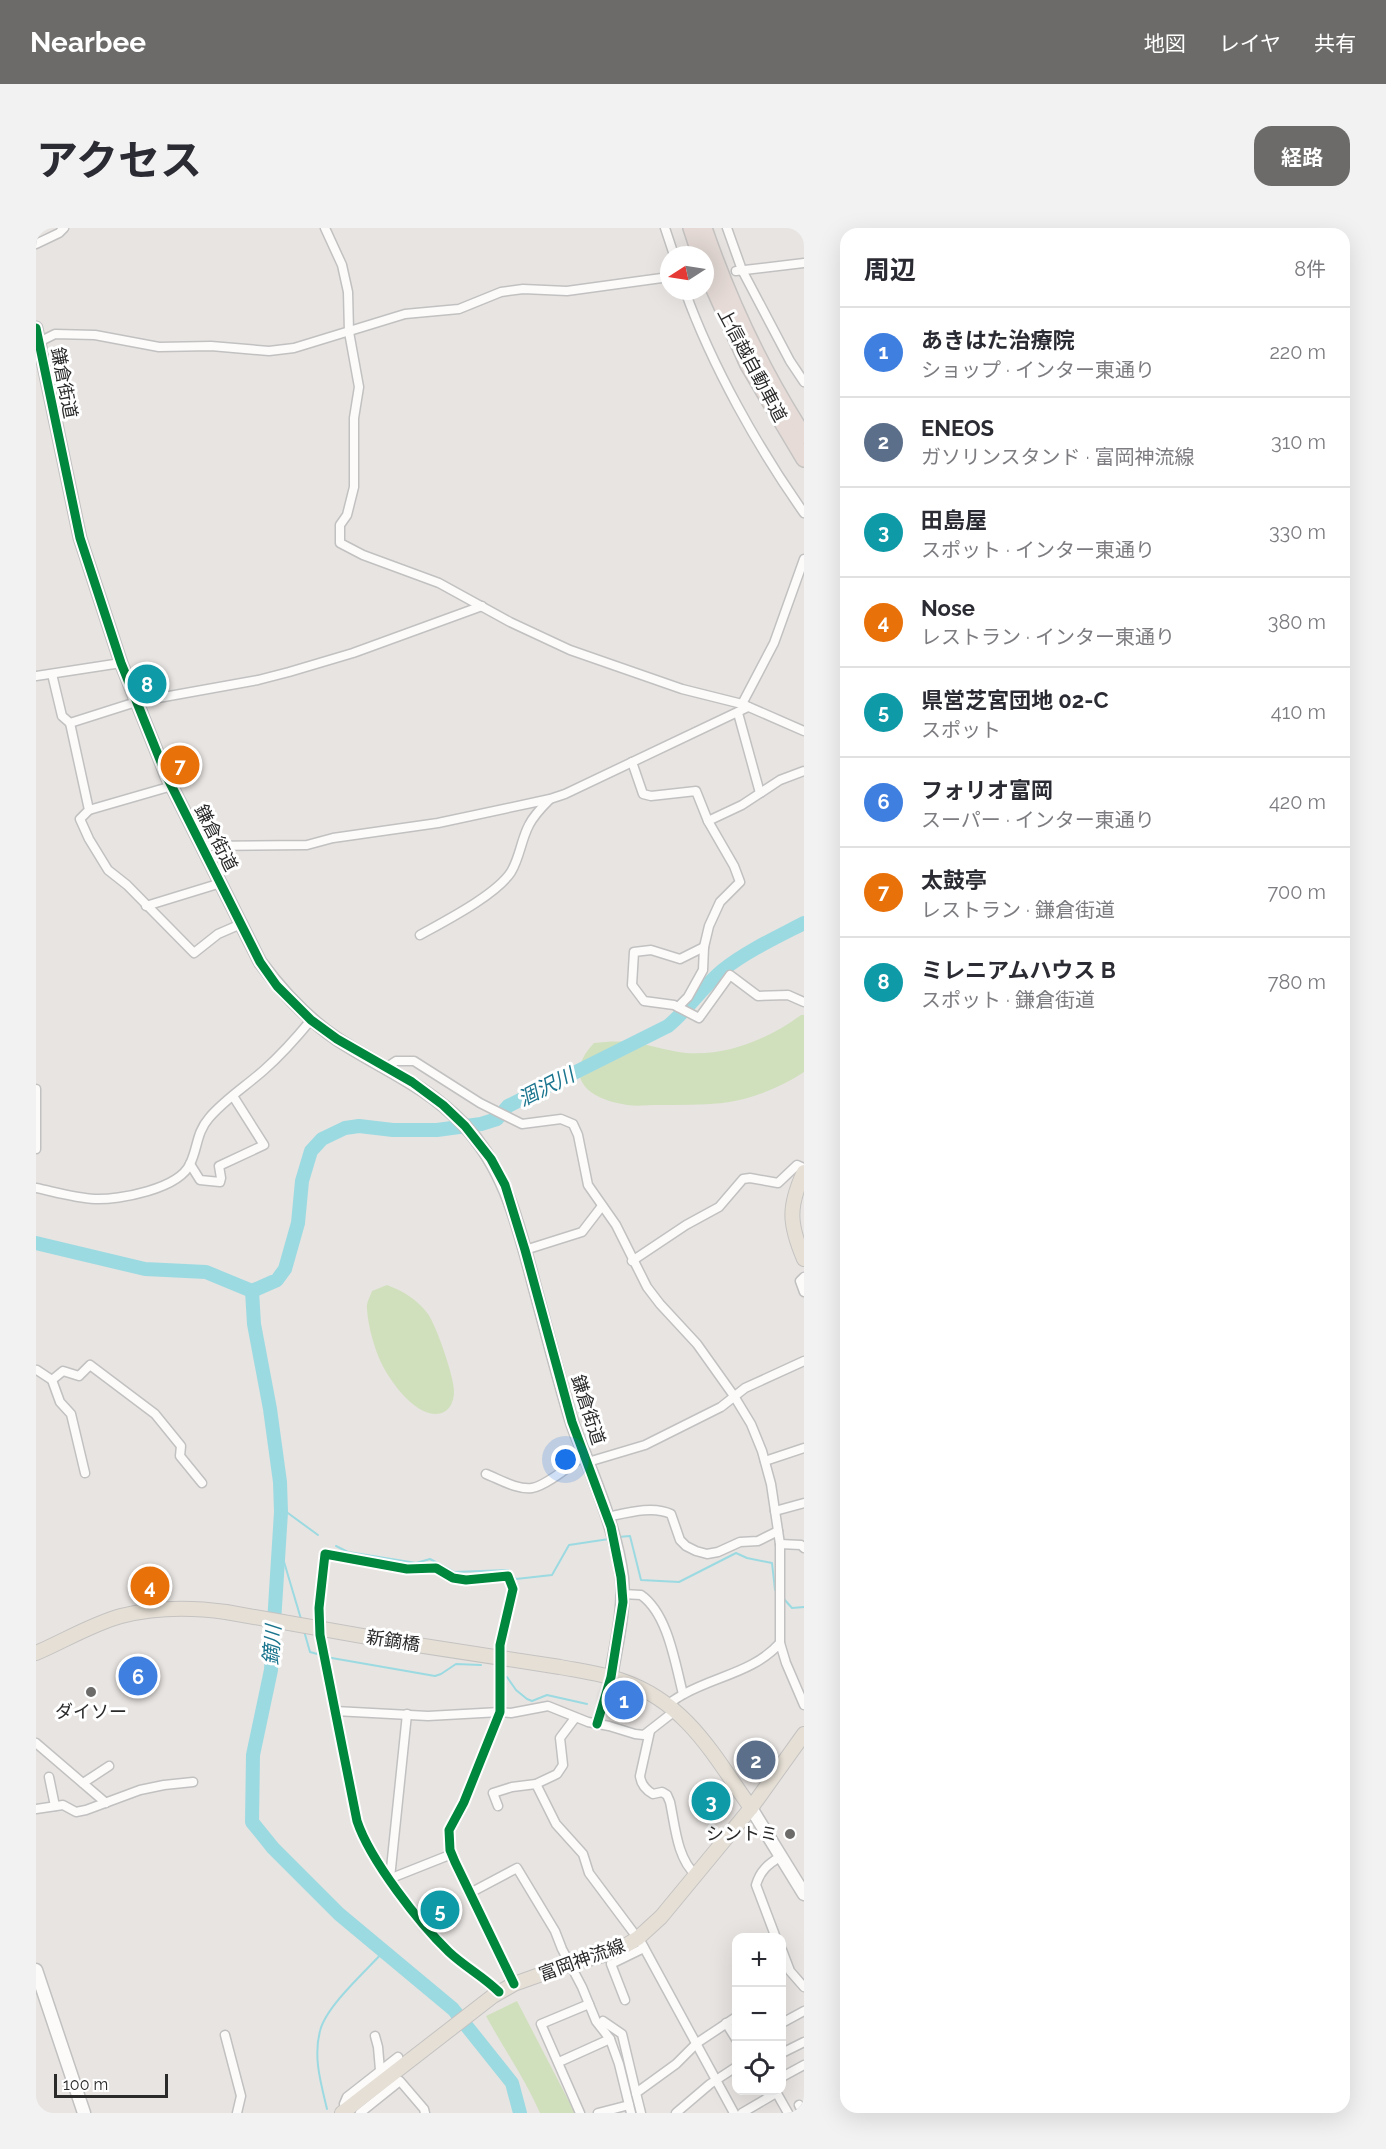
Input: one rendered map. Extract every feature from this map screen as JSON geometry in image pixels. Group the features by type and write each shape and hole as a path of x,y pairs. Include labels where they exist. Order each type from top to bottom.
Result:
{"highway":[{"path":"690,228 697,246"},
{"name":"上信越自動車道","path":"704,228 749,339 774,387 804,436"},
{"name":"上信越自動車道","path":"714,289 748,365 804,459"}],"main road":[{"path":"803,1176 795,1191 792,1220 794,1235 804,1259"},
{"name":"新鏑橋","path":"36,1653 119,1617 143,1611 180,1608 226,1612 611,1677 638,1687 672,1707 703,1739 751,1808"},
{"name":"富岡神流線","path":"353,2112 385,2074 496,1994 514,1984 570,1964 641,1943 751,1808 804,1734"}],"street":[{"path":"36,244 59,233 64,228"},
{"path":"325,228 342,265 348,292 349,332 359,387 354,418 354,487 347,515 340,525 340,543 363,555 439,584 510,622 570,650 682,689 745,706 804,732"},
{"path":"665,228 671,246"},
{"path":"727,228 739,271 804,382"},
{"path":"739,271 804,263"},
{"path":"37,342 56,334 95,334 159,347 211,346 269,351 294,348 405,314 459,309 501,292 523,289 567,291 660,278"},
{"path":"690,300 739,407 789,492 804,513"},
{"name":"鎌倉街道","path":"36,328 37,342 80,538 121,663 172,786 260,962 278,986 311,1020 337,1039 412,1082 443,1105 465,1126 491,1159 505,1185 572,1422 607,1517 621,1577 623,1594 611,1677"},
{"path":"202,846 307,845 333,838 438,823 550,799 738,713 745,706 774,643 804,559"},
{"path":"70,723 136,702 258,680 289,672 353,653 482,606"},
{"path":"36,676 121,663"},
{"path":"52,674 62,716 70,723 90,810"},
{"path":"738,713 760,793"},
{"path":"632,762 643,794 651,796 696,791 708,821 734,866 740,882 720,902 709,926 704,947 704,970 688,997 678,1007"},
{"path":"708,821 742,805 780,780 804,771"},
{"path":"172,786 90,810 80,819 89,839 108,870 127,885 194,953 218,934 241,924"},
{"path":"420,935 500,885 510,873 520,854 530,822 550,799"},
{"path":"146,906 221,883"},
{"path":"704,947 680,959 651,950 634,952 632,985 644,1001 678,1007 699,1018 730,975 758,996 788,995 804,1002"},
{"path":"36,1188 94,1199 120,1198 148,1191 172,1181 184,1173 190,1164 201,1129 209,1118 267,1068 311,1020"},
{"path":"387,1067 396,1061 414,1061 480,1103 522,1124 561,1119 573,1124 578,1135 588,1185 616,1225 647,1287 698,1344 751,1424 765,1461 780,1544 780,1643 804,1705"},
{"path":"36,1089 36,1149"},
{"path":"190,1164 200,1180 220,1182 219,1166 264,1146 233,1096"},
{"path":"632,1261 686,1225 719,1207 743,1179 778,1183 797,1165 803,1176"},
{"path":"525,1250 582,1232 602,1206"},
{"path":"804,1277 800,1281 804,1292"},
{"path":"486,1474 522,1487 532,1488 541,1485 586,1458 645,1445 721,1407 745,1388 804,1361"},
{"path":"51,1380 63,1371 79,1377 90,1365 155,1414 181,1446 180,1456 202,1483"},
{"path":"36,1369 51,1380 60,1402 71,1414 85,1473"},
{"path":"765,1461 804,1448"},
{"path":"775,1511 804,1503"},
{"path":"607,1517 630,1512 664,1511 671,1514 680,1540 686,1546 707,1554 718,1552 740,1542 759,1541 778,1531"},
{"path":"780,1544 801,1545 804,1548"},
{"path":"496,1994 449,1952 423,1923 389,1879 360,1832 320,1635 319,1608 325,1554 407,1569 436,1568 453,1578 466,1580 508,1576 513,1589 500,1645 500,1712 464,1802 449,1830 452,1854 514,1984"},
{"path":"623,1594 641,1595 655,1608 664,1627 683,1694"},
{"path":"335,1711 428,1716 511,1713 548,1706 576,1718 644,1735 683,1694 745,1670 772,1652 780,1643"},
{"path":"597,1724 611,1677"},
{"path":"389,1879 407,1714"},
{"path":"498,1806 493,1793 512,1787 536,1784 557,1774 563,1765 560,1738 576,1718"},
{"path":"650,1731 640,1782 647,1791 653,1794 662,1792 667,1795 681,1850 690,1870 696,1875"},
{"path":"36,1743 106,1803"},
{"path":"83,1783 109,1766"},
{"path":"49,1777 55,1806"},
{"path":"36,1809 63,1805 76,1812 140,1790 193,1782"},
{"path":"536,1784 556,1824 583,1854 589,1873 641,1943 734,2113"},
{"path":"751,1808 804,1894"},
{"path":"389,1879 452,1854"},
{"path":"774,1933 756,1885 758,1876 768,1864 780,1857"},
{"path":"470,1893 517,1868 545,1913 596,2020 610,2039 619,2064 630,2109 603,2112"},
{"path":"625,2000 611,1964 641,1943"},
{"path":"786,1962 790,1971 804,1987"},
{"path":"36,1970 84,2113"},
{"path":"580,2113 541,2025 588,2004"},
{"path":"786,2021 804,2011"},
{"path":"636,2093 676,2064 697,2043 732,2020"},
{"path":"603,2021 622,2034 641,2113"},
{"path":"726,2023 732,2033"},
{"path":"225,2034 241,2096 237,2113"},
{"path":"375,2036 385,2074"},
{"path":"559,2062 610,2039"},
{"path":"786,2051 804,2042"},
{"path":"385,2074 398,2057"},
{"path":"786,2076 804,2066"},
{"path":"676,2113 687,2110 716,2080 732,2070"},
{"path":"353,2112 400,2081 425,2113"},
{"path":"742,2113 771,2095"},
{"path":"778,2095 788,2113"}],"green space":[{"path":"804,1015 804,1072 755,1096 723,1103 626,1105 597,1096 582,1083 580,1065 594,1043 634,1043 686,1053 717,1052 761,1038"},
{"path":"387,1285 420,1304 436,1329 448,1365 454,1395 449,1409 444,1412 434,1414 415,1405 396,1387 383,1367 373,1340 367,1304 372,1291"},
{"path":"517,2001 575,2113 540,2113 486,2016"}],"waterway":[{"name":"涸沢川","path":"252,1291 277,1280 285,1269 298,1223 302,1181 311,1151 322,1139 345,1128 359,1126 393,1130 437,1130 481,1124 497,1119 508,1106 668,1026 716,976 732,963 804,923"},
{"name":"鏑川","path":"36,1243 145,1269 206,1272 252,1291"},
{"name":"鏑川","path":"252,1291 254,1324 270,1409 280,1482 281,1512 271,1670 253,1755 252,1822 273,1848 339,1914 453,2009 512,2083 520,2113"},
{"path":"281,1508 318,1535"},
{"path":"618,1537 630,1536 641,1580 679,1582 736,1553 747,1558 772,1563 775,1590 778,1593"},
{"path":"336,1546 348,1552 416,1563 430,1559 454,1572 508,1570 516,1579 552,1575 569,1545 609,1539"},
{"path":"279,1545 301,1619"},
{"path":"784,1599 792,1608 804,1607"},
{"path":"304,1631 310,1652 321,1655"},
{"path":"326,1657 435,1676 456,1664 481,1665"},
{"path":"507,1677 516,1690 532,1701 547,1695 587,1704"},
{"path":"327,2109 320,2080 317,2051 320,2031 338,2000 384,1951"}],"cycle path":[{"path":"36,328 80,538 121,663 167,777 260,962 277,986 311,1020 337,1039 412,1082 443,1105 465,1126 491,1159 505,1185 572,1422 611,1527 621,1577 623,1602 611,1677 597,1724"},
{"path":"499,1992 449,1952 424,1925 384,1872 363,1837 357,1821 320,1635 319,1608 325,1554 407,1569 436,1568 453,1578 466,1580 508,1576 513,1589 500,1645 500,1712 464,1802 449,1830 450,1850 455,1862 514,1984"}],"place":[{"name":"ミレニアムハウス B","path":"147,684"},
{"name":"太鼓亭","path":"180,765"},
{"name":"Nose","path":"150,1586"},
{"name":"フォリオ富岡","path":"138,1676"},
{"name":"ダイソー","path":"91,1692"},
{"name":"あきはた治療院","path":"624,1700"},
{"name":"ENEOS","path":"756,1760"},
{"name":"田島屋","path":"711,1801"},
{"name":"シントミ","path":"790,1834"},
{"name":"県営芝宮団地 02-C","path":"440,1910"}]}
